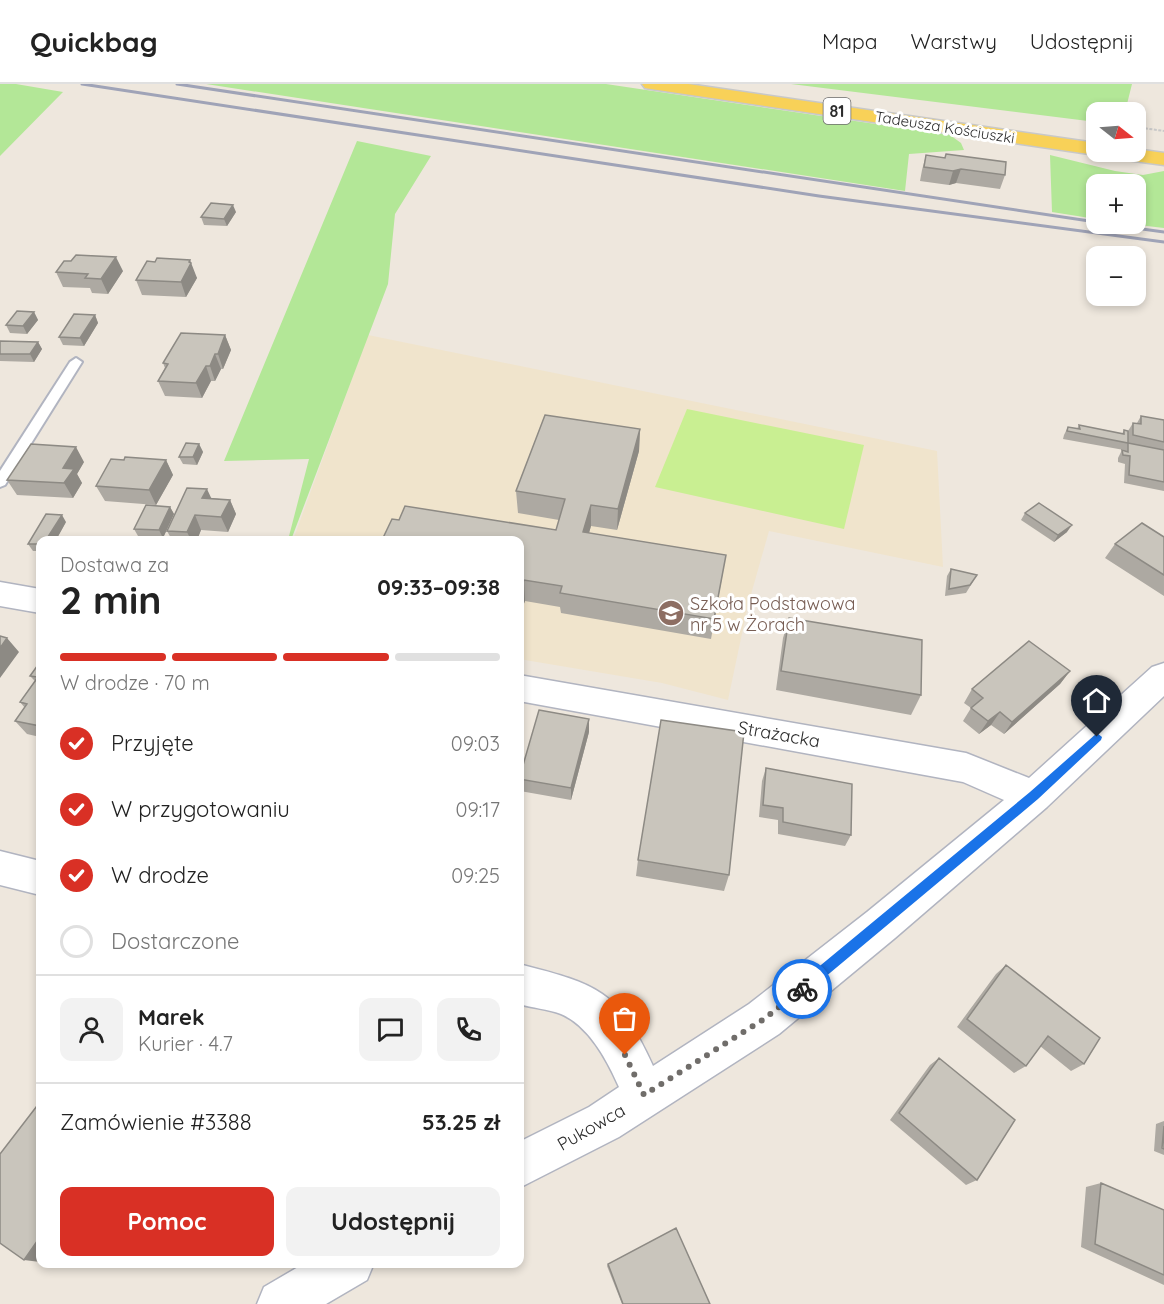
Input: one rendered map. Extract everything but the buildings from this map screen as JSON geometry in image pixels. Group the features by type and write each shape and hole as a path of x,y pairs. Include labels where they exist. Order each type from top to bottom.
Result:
{"main road":[{"name":"Tadeusza Kościuszki","path":"651,84 1086,148"},
{"name":"Tadeusza Kościuszki","path":"747,84 1086,131"},
{"path":"1146,138 1164,141"},
{"path":"1146,157 1164,159"}],"street":[{"path":"0,594 36,600"},
{"name":"Pukowca","path":"524,1163 604,1122 764,1019 881,925 1034,796 1164,676"},
{"name":"Strażacka","path":"524,689 966,768 1034,796"},
{"path":"0,868 36,877"},
{"path":"524,985 574,999 605,1022 634,1072 644,1095"},
{"path":"281,1304 342,1268"}],"lane":[{"path":"0,482 76,362"}],"path":[{"path":"1146,128 1164,131"}],"shaded area":[{"path":"368,335 937,451 943,567 769,531 748,605 728,700 662,683 524,660 524,536 294,536"}],"green space":[{"path":"0,84 16,84 63,92 0,156"},
{"path":"206,84 606,84 950,135 961,143 964,150 909,154 905,191"},
{"path":"791,84 1132,84 1128,102 1086,102 1086,121"},
{"path":"357,141 431,156 395,214 388,284 293,536 289,536 309,459 224,461"},
{"path":"1050,155 1136,174 1086,174 1086,217 1052,212"},
{"path":"1164,171 1164,228 1146,226 1146,174"},
{"path":"687,409 864,445 844,529 655,487"}],"railway":[{"path":"82,84 819,196 1164,242"},
{"path":"177,84 1086,220"},
{"path":"1146,230 1164,232"}],"way so far":[{"path":"625,1055 644,1095 764,1019 802,989"}],"place":[{"name":"Szkoła Podstawowa nr 5 w Żorach","path":"671,613"}],"route":[{"path":"802,989 1034,796 1097,737"}]}
